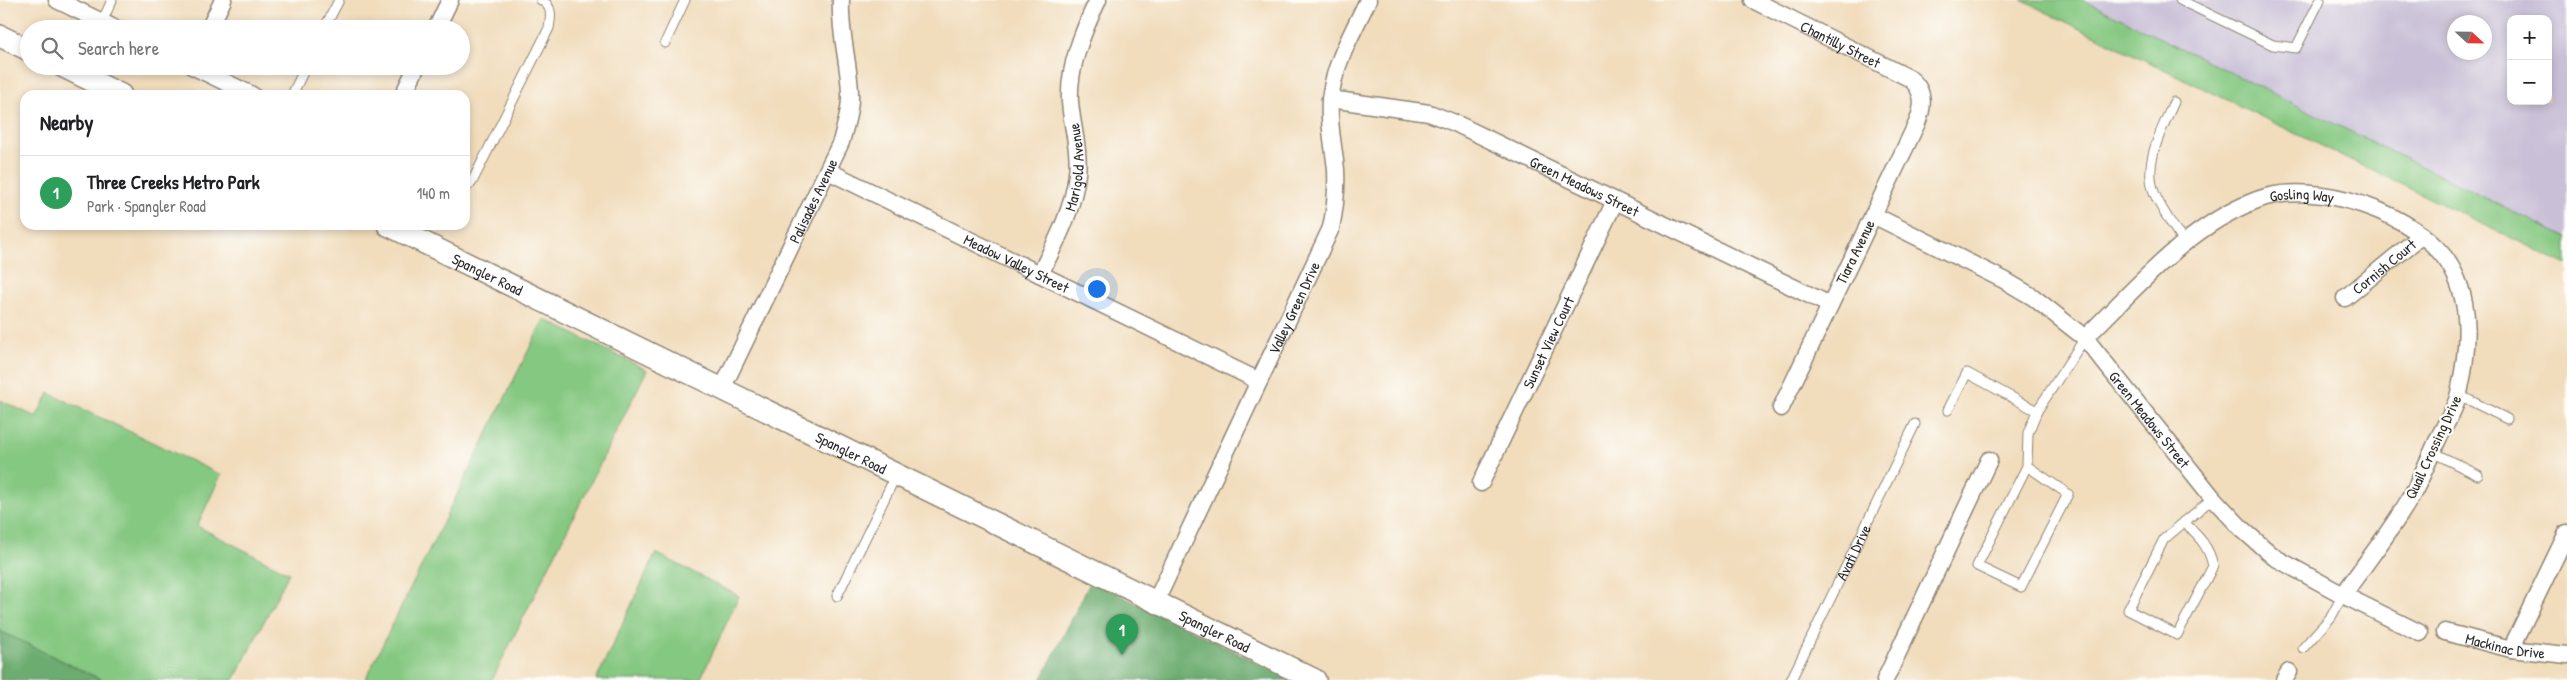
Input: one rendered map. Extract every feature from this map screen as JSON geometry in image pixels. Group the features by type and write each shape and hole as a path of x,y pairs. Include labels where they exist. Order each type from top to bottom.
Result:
{"street":[{"path":"57,0 99,20"},
{"path":"214,20 224,0"},
{"path":"440,20 450,0"},
{"name":"Palisades Avenue","path":"722,389 841,142 849,108 850,93 842,37 841,0"},
{"name":"Marigold Avenue","path":"1040,274 1066,221 1074,195 1078,160 1070,102 1072,79 1078,48 1098,0"},
{"name":"Valley Green Drive","path":"1156,602 1331,228 1336,201 1336,172 1330,119 1330,99 1335,75 1345,48 1368,0"},
{"name":"Chantilly Street","path":"1753,0 1903,74 1915,82 1921,94"},
{"path":"0,36 20,46"},
{"path":"80,75 111,90"},
{"path":"211,75 242,90"},
{"path":"405,90 413,75"},
{"name":"Tiara Avenue","path":"1781,408 1920,116 1922,109 1921,94"},
{"name":"Green Meadows Street","path":"1330,99 1429,113 1455,123 1830,304"},
{"name":"Meadow Valley Street","path":"828,171 1259,380"},
{"name":"Gosling Way","path":"2085,338 2184,242 2223,216 2259,199 2298,193 2339,198 2377,211 2422,235"},
{"name":"Sunset View Court","path":"1481,483 1615,200"},
{"name":"Green Meadows Street","path":"1873,215 2004,280 2033,297 2085,338 2213,498 2242,528 2274,556 2343,595 2420,633"},
{"name":"Spangler Road","path":"398,230 1315,680"},
{"name":"Cornish Court","path":"2345,298 2422,235"},
{"name":"Quail Crossing Drive","path":"2343,595 2413,494 2459,395 2467,349 2465,306 2459,284 2451,266 2422,235"},
{"path":"1885,680 1989,460"},
{"path":"2511,649 2567,533"},
{"name":"Mackinac Drive","path":"2444,632 2511,649 2567,655"}],"lane":[{"path":"110,20 112,0"},
{"path":"328,20 338,0"},
{"path":"470,184 549,28 551,14 546,2 541,0"},
{"path":"665,43 685,0"},
{"path":"2180,0 2273,45 2296,48 2320,0"},
{"path":"294,90 302,75"},
{"path":"2174,102 2155,147 2152,173 2153,192 2184,242"},
{"path":"2027,466 2068,494 2021,587 1977,566 2027,466 2028,433 2037,411 2085,338"},
{"path":"1948,410 1967,373 2037,411"},
{"path":"2459,395 2507,419"},
{"name":"Avati Drive","path":"1791,680 1914,424"},
{"path":"2432,452 2478,475"},
{"path":"836,596 896,475"},
{"path":"2184,522 2205,543 2211,554 2214,566 2177,635 2128,610 2164,539 2184,522 2213,498"},
{"path":"2303,648 2331,617 2343,595"}],"shaded area":[{"path":"2083,0 2567,0 2567,238 2481,197"}],"green space":[{"path":"2021,0 2083,0 2567,238 2567,265"},
{"path":"544,319 647,370 492,680 365,680"},
{"path":"49,393 221,475 197,526 289,573 234,680 102,680 0,631 0,400 36,417"},
{"path":"656,553 739,596 700,680 596,680"},
{"path":"1091,581 1293,680 1041,680"},
{"path":"0,631 102,680 0,680"}],"place":[{"name":"Three Creeks Metro Park","path":"1122,655"}]}
